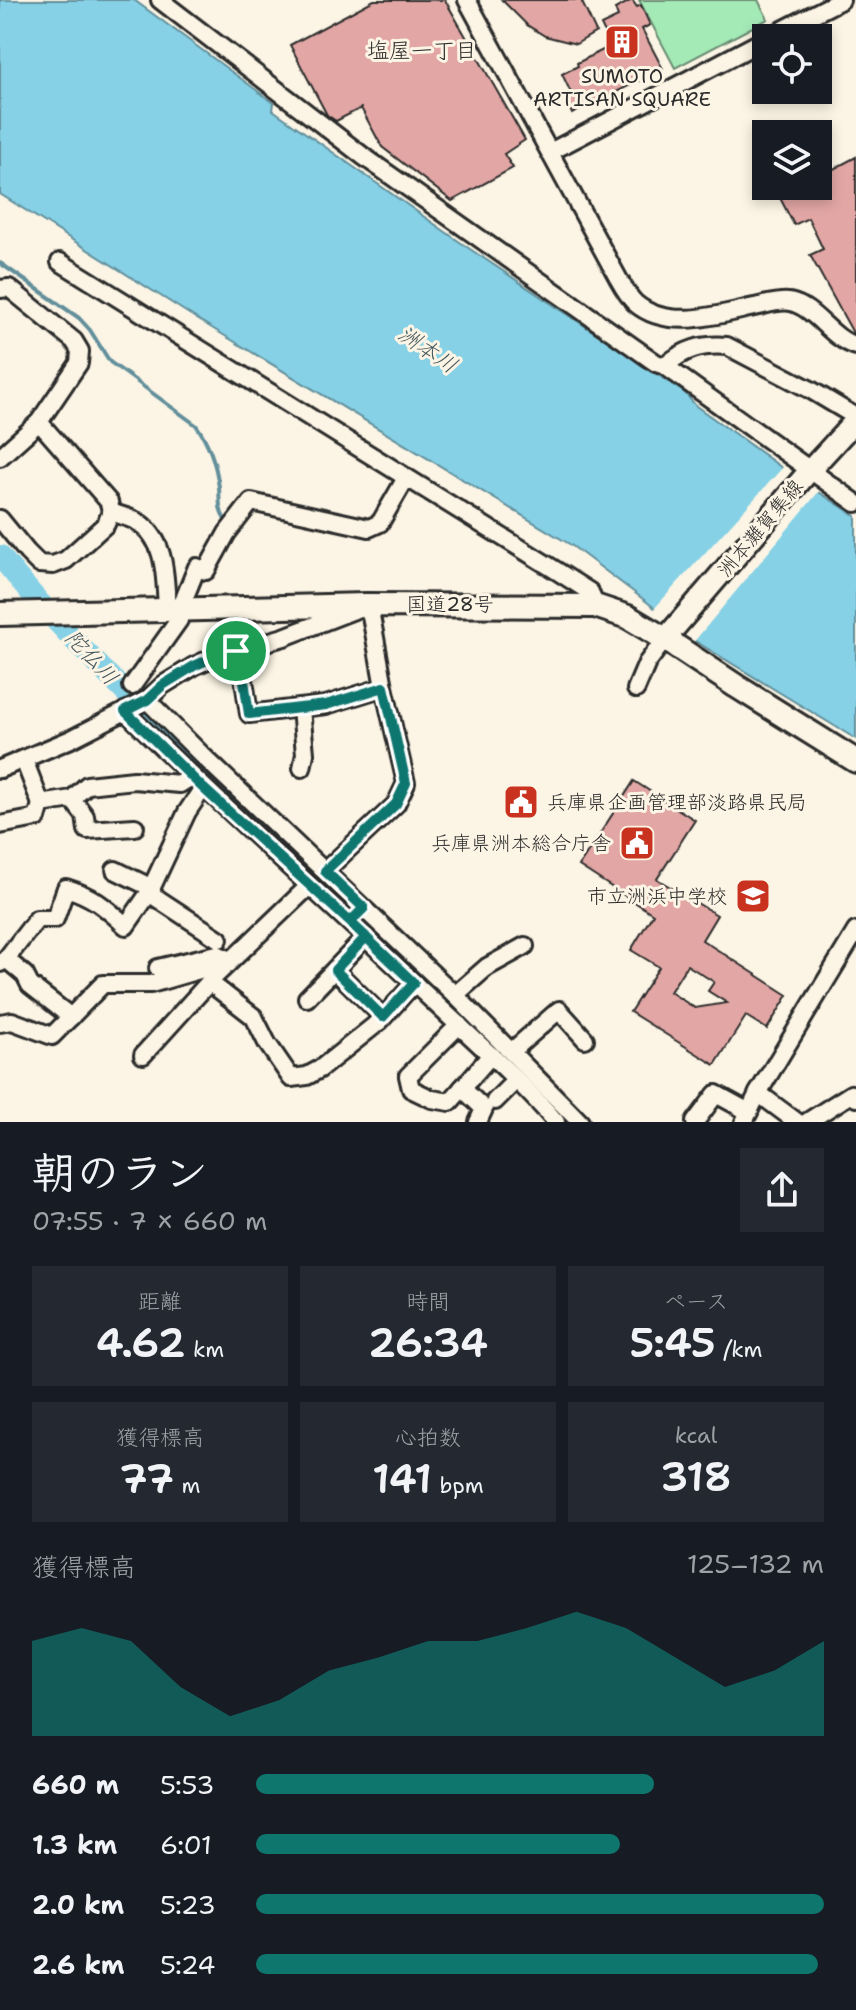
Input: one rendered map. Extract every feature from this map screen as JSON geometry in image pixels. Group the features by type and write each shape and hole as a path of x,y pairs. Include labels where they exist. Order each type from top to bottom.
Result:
{"highway":[{"name":"国道28号","path":"0,614 368,605 595,606 669,634 736,686 856,761"}],"main road":[{"name":"洲本灘賀集線","path":"669,634 856,418"}],"street":[{"path":"160,0 363,156 856,503"},
{"path":"467,0 628,296 637,305 662,316 692,320 777,303 794,303 802,306 842,340 856,346"},
{"path":"794,24 841,0"},
{"path":"550,152 752,46"},
{"path":"60,262 590,592 595,606"},
{"path":"0,289 9,288 74,341 80,351 79,363 39,422 0,457"},
{"path":"665,366 689,349 727,346 811,390 856,418"},
{"path":"0,519 39,564 53,565 66,560 106,524 111,512 109,502 39,422"},
{"path":"174,609 197,567 206,571 227,533 251,502 369,528 380,523 406,478"},
{"path":"111,512 138,522 154,538 179,620 132,686"},
{"path":"0,769 71,739 147,700 163,685 214,657 284,637 368,605 406,783 396,804 325,871"},
{"path":"636,689 647,663 669,634"},
{"path":"236,651 242,667 249,714 326,705 384,687"},
{"path":"147,700 455,995 580,1122"},
{"path":"301,708 305,754 302,768"},
{"path":"125,711 197,782 491,1055 556,1122"},
{"path":"1,829 37,818 41,804 24,760"},
{"path":"41,804 72,799 87,785 134,780 180,784 197,782"},
{"path":"71,1017 30,985 25,975 3,961 37,919 55,919 66,888 86,894 126,926 150,890 187,812 197,782"},
{"path":"72,799 85,816 87,830 135,827"},
{"path":"115,870 150,890 219,939"},
{"path":"143,1055 209,982 309,886"},
{"path":"350,922 364,908"},
{"path":"695,1122 716,1094 746,1117 856,931"},
{"path":"307,998 366,937"},
{"path":"455,995 487,967 525,946"},
{"path":"158,968 217,954 227,964"},
{"path":"0,1023 12,1021 52,1036 103,984 151,984 227,964"},
{"path":"335,970 383,1017"},
{"path":"209,982 254,1017 291,1078 307,1076 320,1069 383,1017 414,983"},
{"path":"512,1051 559,1010 585,1039"},
{"path":"459,1025 408,1076 411,1089 432,1099 450,1102 491,1055"},
{"path":"495,1101 516,1080"},
{"path":"462,1088 484,1109 478,1122"},
{"path":"758,1093 797,1122"},
{"path":"807,1122 851,1094 856,1098"}],"green space":[{"path":"639,0 758,0 768,19 752,24 752,27 675,68"}],"water":[{"name":"洲本川","path":"0,0 134,0 274,103 273,110 467,247 685,393 696,406 792,475 856,516 856,739 695,641 571,545 197,319 0,194"}],"pier":[{"path":"785,465 821,489 692,644 652,611"}],"building":[{"path":"374,0 445,0 525,140 504,154 513,168 452,201 382,147 361,108 336,121 327,115 290,45"},
{"path":"502,0 581,0 596,32 576,44 545,36 527,25"},
{"path":"632,0 637,7 641,5 650,25 642,29 663,69 572,114 566,101 573,97 562,74 611,46 601,25 618,17 615,9"},
{"path":"856,157 856,334 810,255 823,249 808,218 794,225 781,200 832,200 832,170"},
{"path":"634,781 695,820 657,879 717,915 702,940 788,995 767,1029 746,1016 715,1065 630,1012 659,967 631,950 653,914 579,866","holes":["687,965 714,982 708,991 727,1003 695,1008 670,992"]}],"waterway":[{"path":"0,263 79,318 110,362 196,425 214,462 220,508 225,520"},
{"name":"陀仏川","path":"0,556 96,663 157,724 512,1063"},
{"name":"陀仏川","path":"535,1088 567,1122"}],"place":[{"name":"SUMOTO ARTISAN SQUARE","path":"622,42"},
{"name":"兵庫県企画管理部淡路県民局","path":"521,802"},
{"name":"兵庫県洲本総合庁舎","path":"637,843"},
{"name":"市立洲浜中学校","path":"753,896"}],"district":[{"name":"塩屋一丁目","path":"422,50"}],"route":[{"path":"236,651 194,666 163,685 147,700 125,711 203,788 350,922 366,937 414,983 383,1017 335,970 366,937 350,922 364,908 325,871 396,804 406,783 384,687 326,705 249,714 242,667 236,651"}]}
